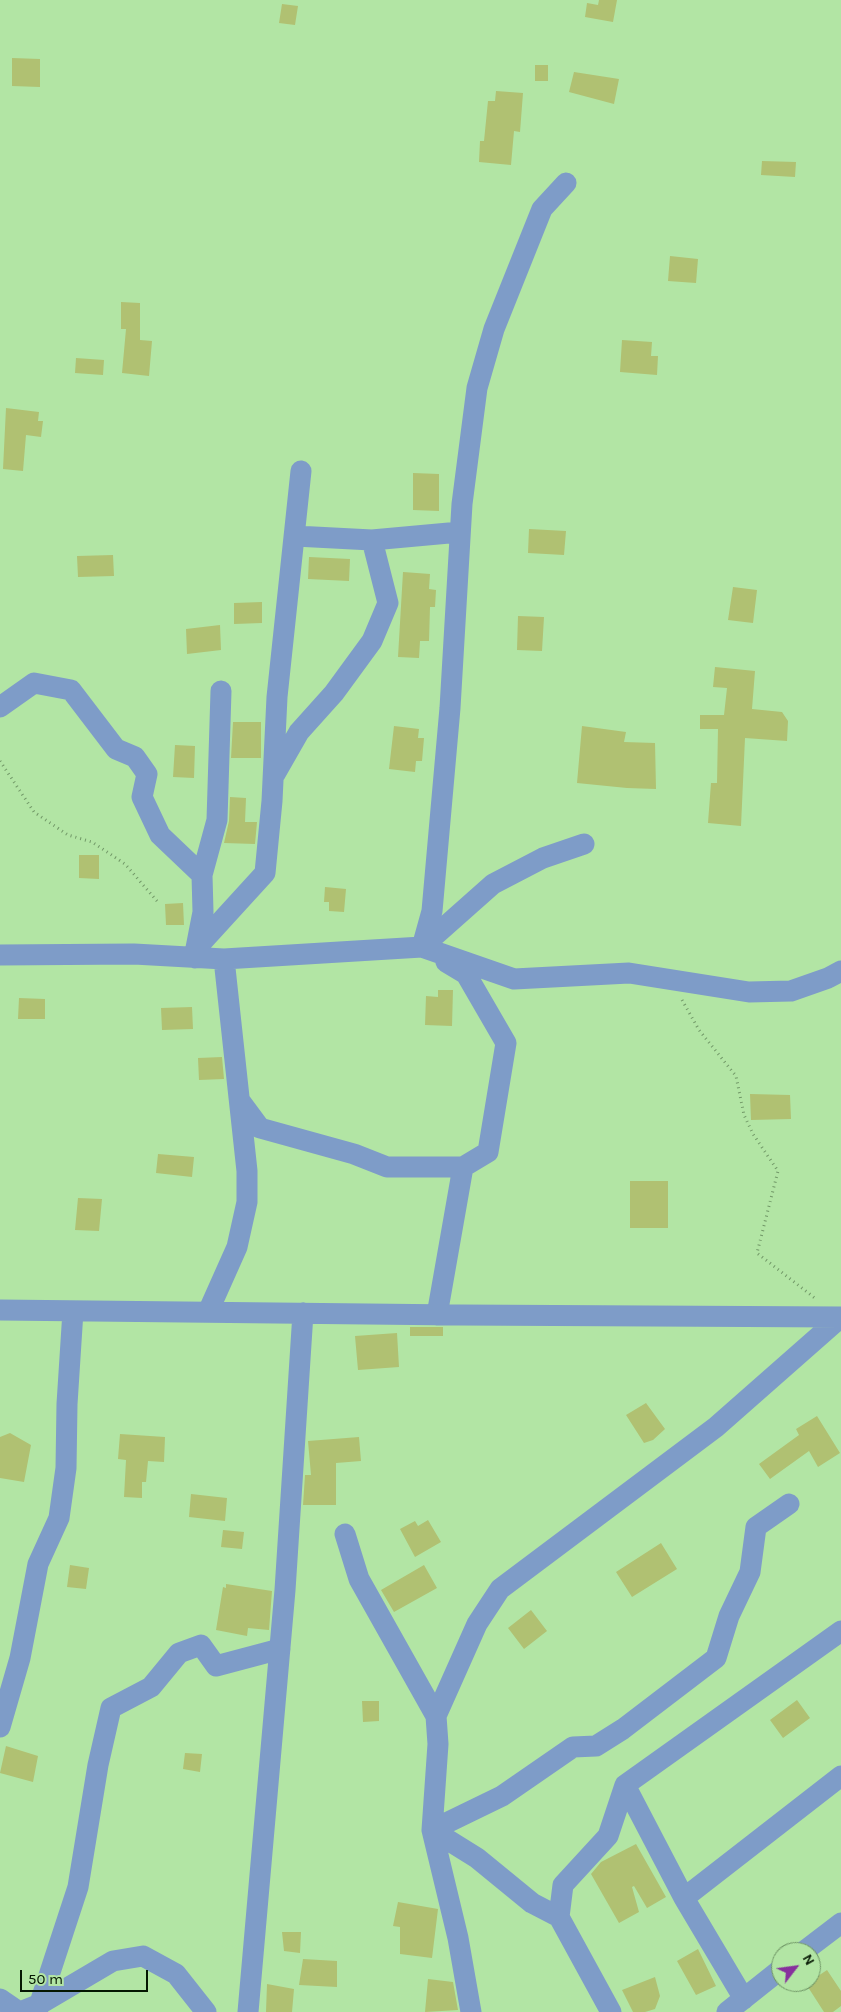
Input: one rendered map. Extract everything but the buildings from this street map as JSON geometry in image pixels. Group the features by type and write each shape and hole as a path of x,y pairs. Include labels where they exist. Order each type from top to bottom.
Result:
{"street":[{"path":"422,947 432,911 450,708 462,504 477,388 494,329 542,209 566,183"},
{"path":"195,958 202,942 265,874 273,779 277,697 302,471"},
{"path":"295,536 372,540 460,532"},
{"path":"273,779 299,732 334,693 372,641 388,603 372,540"},
{"path":"0,707 34,683 71,690 116,749 135,757 147,774 142,798 160,835 202,875"},
{"path":"195,958 203,912 202,875 217,820 221,691"},
{"path":"422,947 493,884 543,858 584,844"},
{"path":"238,1099 260,1128 354,1154 387,1167 464,1167 488,1152 506,1043 466,974 422,947"},
{"path":"0,955 134,954 224,959 422,947 514,979 629,973 749,992 792,991 828,978 841,971"},
{"path":"208,1312 237,1247 247,1202 247,1170 224,959"},
{"path":"437,1315 464,1167"},
{"path":"0,1310 841,1317"},
{"path":"0,1727 20,1658 38,1564 59,1518 66,1468 67,1404 73,1311"},
{"path":"248,2012 280,1649 303,1313"},
{"path":"436,1716 477,1624 500,1589 716,1427 841,1317"},
{"path":"432,1830 502,1796 573,1747 596,1746 623,1729 716,1658 729,1616 750,1572 756,1527 789,1504"},
{"path":"345,1534 359,1579 436,1716 438,1744 432,1830 458,1938 471,2012"},
{"path":"559,1917 563,1885 608,1836 626,1785 841,1631"},
{"path":"39,2008 78,1886 98,1765 111,1708 151,1687 179,1653 201,1645 216,1666 280,1649"},
{"path":"684,1898 841,1776"},
{"path":"626,1785 684,1898 736,2006 771,1977"},
{"path":"432,1830 477,1858 532,1903 559,1917 612,2012"},
{"path":"816,1942 841,1923"},
{"path":"0,1999 20,2012 39,2008 113,1961 143,1956 176,1974 206,2012"}],"path":[{"path":"0,761 34,812 68,836 92,842 125,864 157,901"},
{"path":"671,980 699,1030 736,1076 747,1121 753,1134 778,1171 756,1252 818,1300"}]}
